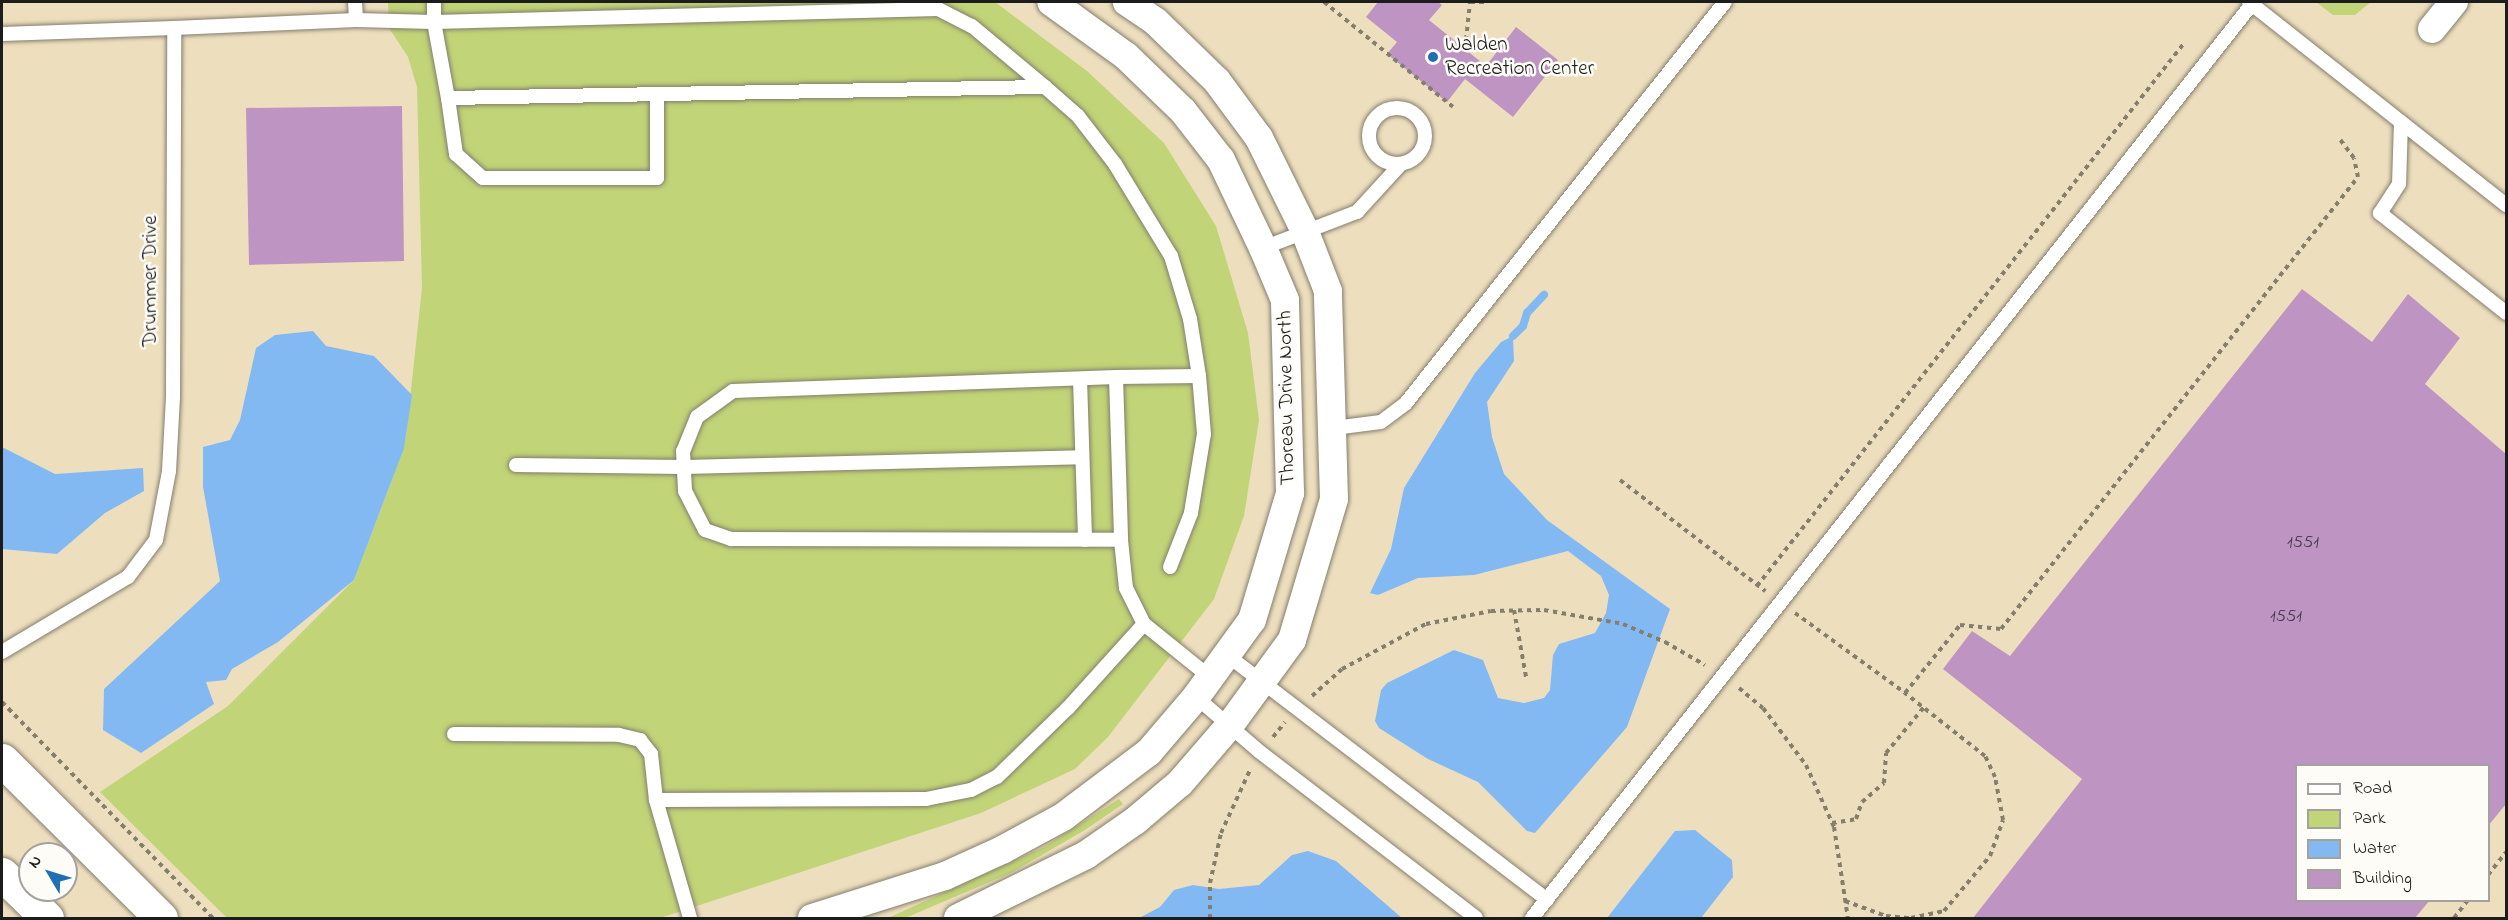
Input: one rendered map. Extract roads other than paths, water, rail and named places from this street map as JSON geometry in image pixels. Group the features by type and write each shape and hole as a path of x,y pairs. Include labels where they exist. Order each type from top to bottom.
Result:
{"main road":[{"path":"2,760 161,918"},
{"path":"2,874 47,918"}],"street":[{"name":"Thoreau Drive North","path":"812,918 945,876 1063,817 1149,752 1212,676 1252,620 1290,493 1285,300 1221,160 1183,111 1126,56 1051,2"},
{"name":"Thoreau Drive North","path":"958,918 1086,855 1135,821 1180,783 1230,725 1292,640 1334,499 1334,428 1328,291 1304,229 1259,138 1217,81 1155,21 1127,2"},
{"path":"2432,29 2454,2"}],"lane":[{"path":"355,2 356,20"},
{"path":"434,2 434,22 456,154 483,178 657,178 657,95"},
{"path":"1334,428 1382,422 1406,403 1725,2"},
{"path":"1532,918 2251,3 2506,205"},
{"path":"2,34 356,20 434,22 938,9 972,26 1078,116 1157,229 1171,256 1190,319 1199,376 1204,434 1191,513 1170,567"},
{"name":"Drummer Drive","path":"2,652 128,577 156,540 169,471 173,396 174,28"},
{"path":"448,98 1045,87"},
{"path":"1263,248 1304,229 1357,212 1401,164 1414,159 1422,148 1425,135 1421,122 1412,112 1399,108 1386,110 1375,118 1369,130 1369,144 1376,155 1388,162 1401,164"},
{"path":"2401,122 2398,184 2380,213 2506,313"},
{"path":"1121,540 731,539 705,530 685,491 683,451 697,417 733,391 1199,376"},
{"path":"1116,377 1121,540 1126,588 1144,624 1212,676 1261,682 1547,900"},
{"path":"1080,379 1085,540"},
{"path":"516,465 684,466 1082,457"},
{"path":"657,800 926,799 970,790 997,777 1068,708 1144,624"},
{"path":"1212,676 1230,725 1260,752 1476,918"},
{"path":"454,734 619,735 640,740 651,754 657,800 690,918"}],"water":[{"path":"313,331 326,346 374,356 412,395 404,448 354,580 278,642 232,669 226,680 206,682 214,704 141,753 103,730 104,689 220,581 203,487 203,447 230,440 240,420 256,348 275,335"},
{"path":"1513,336 1514,361 1487,402 1492,437 1504,474 1547,520 1670,609 1627,727 1535,833 1527,831 1478,782 1428,759 1379,728 1375,721 1381,690 1387,683 1454,650 1483,660 1498,698 1524,703 1544,698 1550,690 1553,655 1559,644 1595,633 1606,613 1609,595 1601,576 1568,551 1474,575 1418,578 1378,595 1370,593 1391,549 1404,488 1475,373 1501,342"},
{"path":"2,447 55,474 143,468 144,491 105,513 57,554 2,549"},
{"path":"1695,830 1732,860 1733,877 1701,918 1607,918 1675,831"},
{"path":"1308,851 1336,861 1402,918 1139,918 1160,907 1174,890 1193,885 1219,889 1259,885 1292,855"}],"waterway":[{"path":"1513,336 1523,326 1527,313 1544,295"}],"place":[{"name":"Walden Recreation Center","path":"1433,57"}]}
